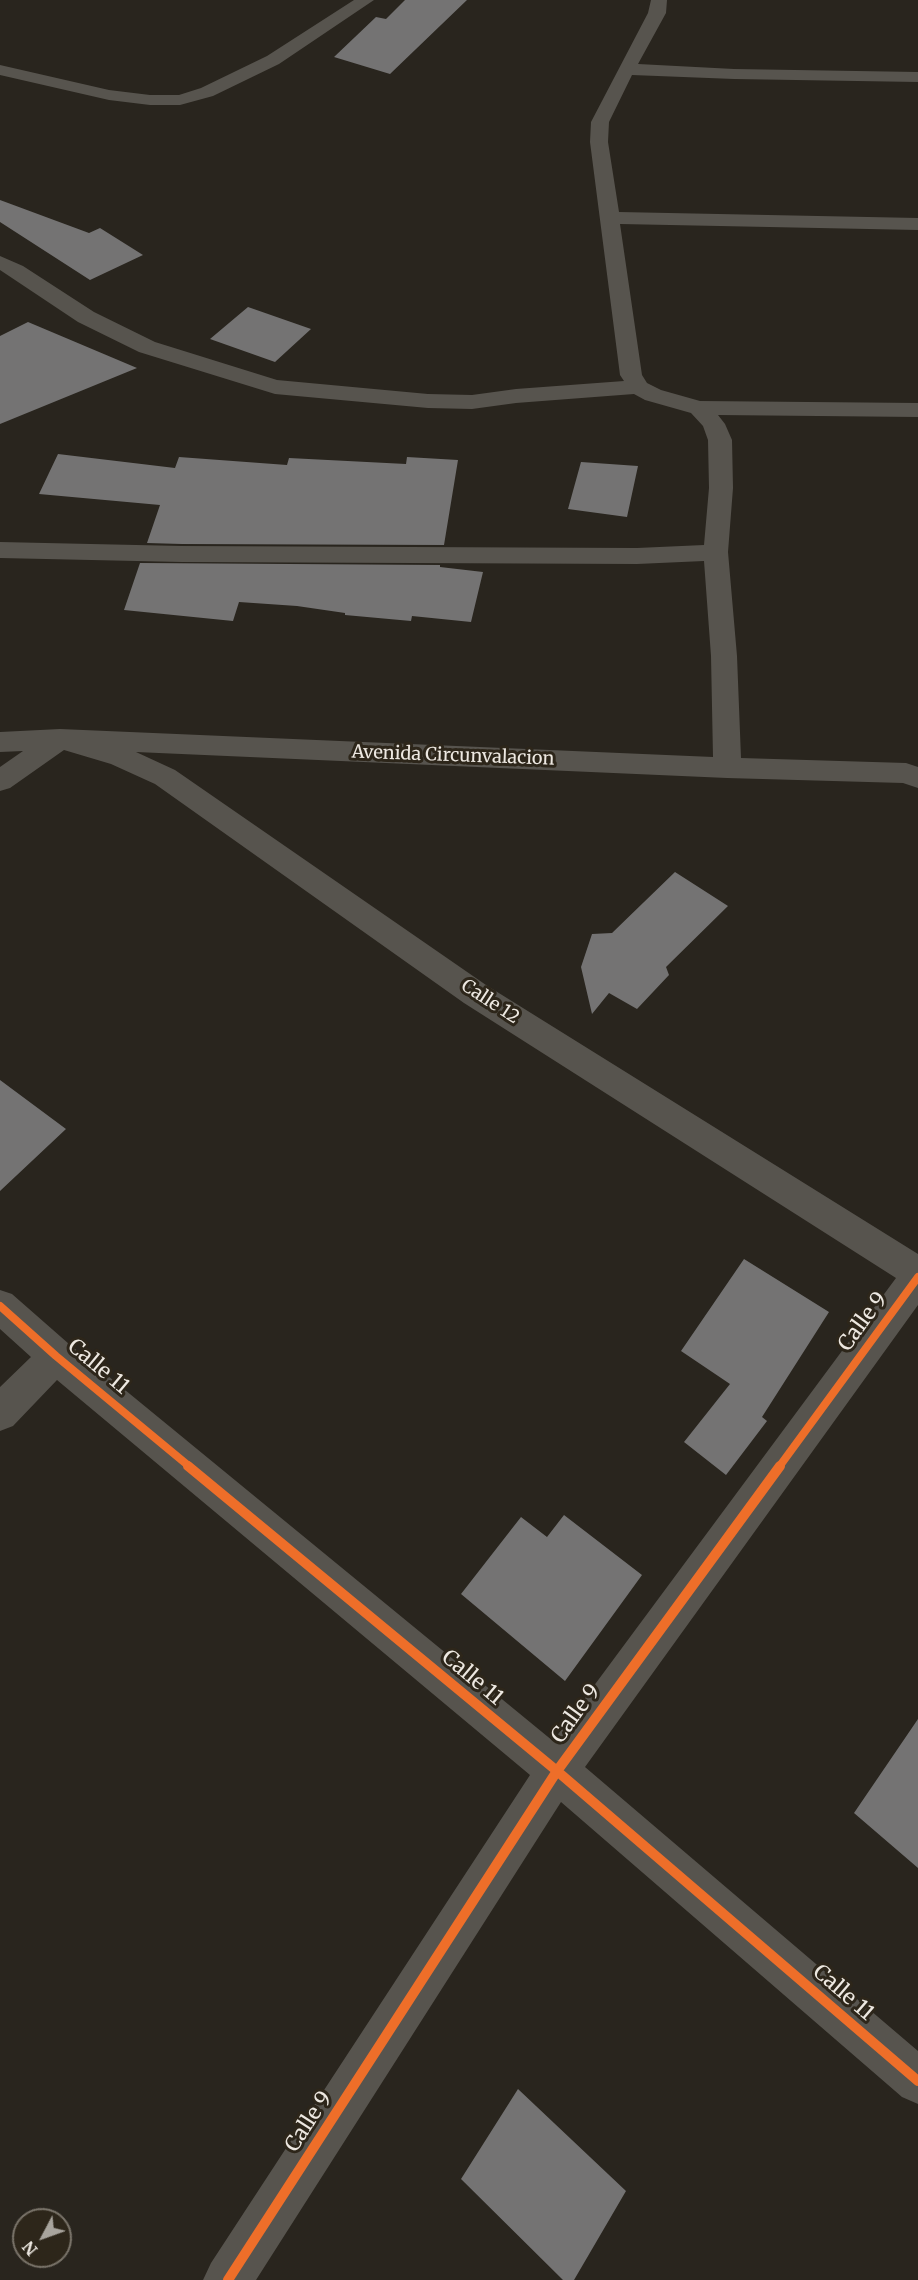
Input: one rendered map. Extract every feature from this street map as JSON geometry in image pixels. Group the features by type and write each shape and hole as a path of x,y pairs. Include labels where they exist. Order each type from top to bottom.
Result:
{"street":[{"path":"0,70 109,95 150,100 180,100 207,92 273,60 366,0"},
{"path":"638,387 629,366 599,142 600,122 657,13 659,0"},
{"path":"628,69 734,74 918,77"},
{"path":"610,218 918,224"},
{"path":"0,262 16,270 86,317 147,347 275,387 428,401 472,402 516,396 638,387 654,395 699,408 918,410"},
{"path":"699,408 714,424 720,440 721,488 716,552 724,656 727,768"},
{"path":"0,550 193,555 637,556 716,552"},
{"path":"0,781 60,739"},
{"name":"Avenida Circunvalacion","path":"0,742 60,739 727,768 914,770"},
{"name":"Calle 12","path":"60,739 120,757 165,777 475,994 918,1275"},
{"name":"Calle 9","path":"228,2280 557,1772 918,1275"},
{"name":"Calle 11","path":"0,1306 56,1356 557,1772 918,2081"},
{"path":"0,1413 56,1356"}],"building":[{"path":"405,0 467,0 390,74 334,57 376,17 386,19"},
{"path":"0,200 89,233 100,228 143,255 90,280 0,222"},
{"path":"248,307 311,329 275,362 210,339"},
{"path":"28,322 137,368 0,424 0,336"},
{"path":"58,454 175,468 179,457 287,465 289,458 406,464 407,457 458,460 444,545 182,544 147,543 160,505 39,494"},
{"path":"581,462 638,466 627,517 568,509"},
{"path":"140,563 440,565 440,567 483,572 471,622 412,616 411,621 345,615 345,613 297,606 239,602 233,621 124,610"},
{"path":"675,872 728,906 666,967 669,975 637,1009 609,993 592,1014 581,967 592,934 612,933"},
{"path":"0,1080 66,1129 0,1191"},
{"path":"744,1259 829,1312 762,1417 767,1421 726,1475 684,1442 730,1384 681,1351"},
{"path":"564,1515 642,1575 565,1681 461,1594 521,1517 547,1537"},
{"path":"918,1719 918,1868 854,1813"},
{"path":"518,2089 626,2191 574,2280 563,2280 461,2179"}],"cycle path":[{"path":"228,2280 557,1771 918,1277"},
{"path":"0,1306 56,1356 557,1771 918,2081"}]}
